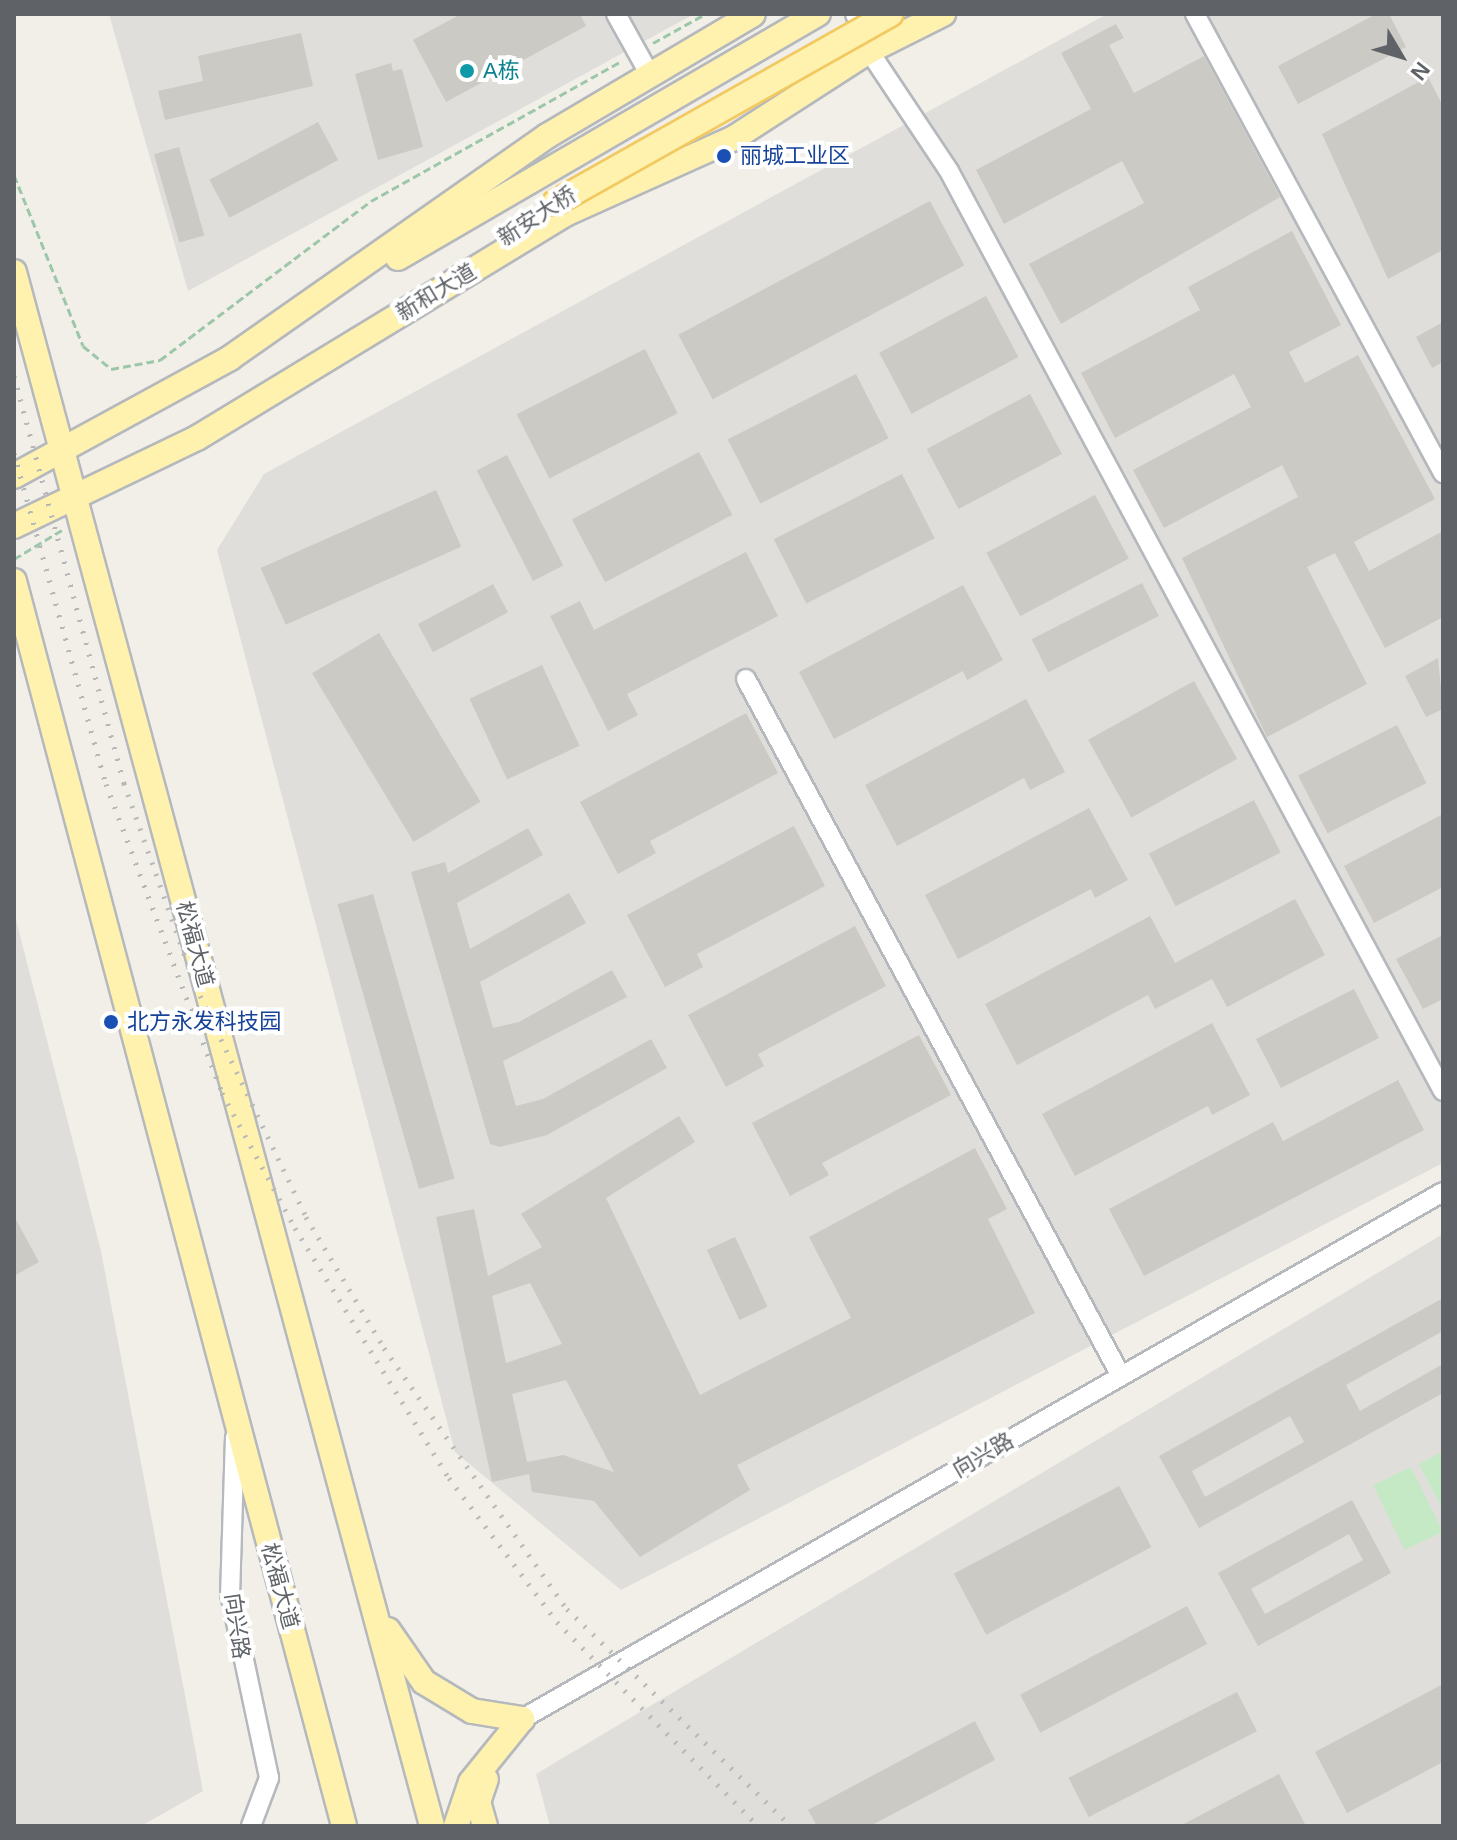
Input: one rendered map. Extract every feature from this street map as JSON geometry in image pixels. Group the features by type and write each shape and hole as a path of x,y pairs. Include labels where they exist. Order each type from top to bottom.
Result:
{"main road":[{"path":"14,476 230,358 547,136 753,14"},
{"name":"新安大桥","path":"230,358 537,175 818,14"},
{"name":"新安大桥","path":"197,438 555,203 890,14"},
{"name":"新和大道","path":"14,526 73,494 197,438 565,214 734,138 869,51 943,14"},
{"name":"松福大道","path":"14,272 378,1616 432,1826"},
{"name":"松福大道","path":"14,581 344,1826"},
{"name":"松福大道","path":"378,1616 424,1682 472,1711 522,1719"},
{"path":"456,1826 471,1782 522,1719"},
{"path":"485,1826 478,1802 495,1751"}],"street":[{"path":"616,14 650,75"},
{"path":"855,14 869,51 949,171 1443,1091"},
{"path":"1195,14 1443,473"},
{"path":"746,679 1121,1376"},
{"name":"向兴路","path":"522,1719 1443,1192"},
{"name":"向兴路","path":"236,1418 230,1594 269,1778 251,1826"}],"path":[{"path":"14,175 83,346 111,369 160,360 371,201 705,14"},
{"path":"14,559 79,520"}],"shaded area":[{"path":"109,14 694,14 188,291"},
{"path":"1107,14 1443,14 1443,1163 621,1590 455,1452 217,550 264,474"},
{"path":"14,912 101,1251 203,1791 141,1826 14,1826"},
{"path":"1443,1234 1443,1826 550,1826 536,1774"}],"green space":[{"path":"1443,1451 1443,1510 1419,1464"},
{"path":"1411,1467 1443,1532 1405,1550 1373,1485"}],"building":[{"name":"A栋","path":"461,14 580,14 586,26 446,102 413,40"},
{"path":"1376,14 1389,14 1406,47 1298,104 1278,66"},
{"path":"1116,24 1124,38 1109,45 1134,93 1204,56 1280,197 1061,324 1029,264 1144,203 1122,161 1004,224 976,170 1091,109 1061,53"},
{"path":"301,33 313,86 165,120 158,91 203,81 198,56"},
{"path":"391,63 393,71 402,69 423,147 378,160 355,74"},
{"path":"1428,77 1443,106 1443,250 1388,279 1322,134"},
{"path":"318,122 338,160 230,218 209,180"},
{"path":"179,147 204,235 179,243 154,154"},
{"path":"930,201 964,265 713,399 678,335"},
{"path":"1292,231 1341,325 1289,352 1305,383 1358,355 1435,499 1354,542 1369,571 1443,531 1443,617 1385,648 1335,553 1307,567 1367,684 1267,737 1182,558 1298,497 1282,465 1164,528 1133,470 1251,407 1234,374 1115,438 1081,373 1200,310 1188,287"},
{"path":"986,296 1018,357 912,414 879,353"},
{"path":"1443,322 1443,362 1432,368 1416,337"},
{"path":"645,349 678,413 549,479 517,414"},
{"path":"856,374 889,438 760,504 728,439"},
{"path":"1030,394 1062,454 959,509 927,449"},
{"path":"699,452 732,515 605,582 572,520"},
{"path":"507,455 563,565 533,581 477,470"},
{"path":"902,474 935,538 806,604 774,539"},
{"path":"436,490 461,547 286,625 261,568"},
{"path":"1095,495 1129,559 1020,616 986,553"},
{"path":"746,552 778,616 627,694 638,715 608,731 550,616 580,601 594,630"},
{"path":"1142,583 1159,616 1048,672 1032,639"},
{"path":"493,584 508,612 433,652 418,624"},
{"path":"963,585 1003,660 967,680 963,671 834,739 799,672"},
{"path":"379,633 480,802 414,842 312,673"},
{"path":"1438,658 1443,709 1426,717 1405,676"},
{"path":"542,665 580,746 507,779 469,699"},
{"path":"1194,681 1237,759 1131,818 1088,740"},
{"path":"1026,699 1065,772 1030,790 1024,778 897,846 865,785"},
{"path":"746,713 778,773 650,841 656,853 618,874 580,802"},
{"path":"1397,725 1427,783 1328,833 1298,775"},
{"path":"1254,800 1281,853 1176,906 1149,854"},
{"path":"1089,808 1128,880 1095,898 1091,889 958,959 925,895"},
{"path":"1443,814 1443,887 1374,923 1344,866"},
{"path":"794,826 825,886 697,954 703,967 665,987 627,915"},
{"path":"528,828 543,855 457,903 470,949 569,893 586,923 480,982 493,1028 519,1022 612,970 627,997 503,1061 516,1106 543,1099 651,1039 667,1068 547,1135 500,1147 490,1144 411,872 445,862 448,873"},
{"path":"373,894 455,1179 419,1189 337,904"},
{"path":"1295,899 1325,955 1227,1007 1212,979 1155,1009 1148,995 1017,1065 985,1004 1150,916 1175,963"},
{"path":"855,926 886,986 758,1054 764,1066 726,1087 688,1015"},
{"path":"1443,935 1443,999 1423,1009 1396,959"},
{"path":"1354,989 1379,1038 1281,1088 1256,1039"},
{"path":"1212,1023 1250,1095 1212,1115 1208,1106 1075,1176 1042,1114"},
{"path":"919,1035 951,1095 822,1163 829,1175 790,1196 752,1123"},
{"path":"1398,1080 1424,1130 1144,1276 1109,1209 1273,1122 1283,1141"},
{"path":"679,1116 695,1142 606,1198 700,1395 851,1318 809,1237 975,1148 1007,1209 988,1219 1035,1313 737,1465 750,1490 640,1557 594,1501 532,1492 529,1474 492,1482 436,1217 474,1209 488,1276 542,1247 521,1214","holes":["530,1283 562,1344 506,1363 492,1296","566,1380 614,1472 563,1455 527,1462 512,1394"]},
{"path":"14,1216 39,1262 14,1276"},
{"path":"735,1237 768,1307 739,1320 707,1250"},
{"path":"1443,1298 1443,1331 1346,1385 1360,1411 1443,1364 1443,1393 1199,1528 1159,1456","holes":["1290,1416 1304,1442 1205,1497 1192,1471"]},
{"path":"1119,1486 1151,1547 986,1635 954,1574"},
{"path":"1352,1500 1391,1573 1258,1646 1218,1573","holes":["1349,1534 1363,1560 1265,1614 1251,1589"]},
{"path":"1187,1606 1207,1644 1040,1733 1020,1695"},
{"path":"1443,1684 1443,1762 1347,1813 1315,1752"},
{"path":"1237,1692 1257,1731 1089,1817 1069,1778"},
{"path":"975,1721 995,1760 870,1826 817,1826 808,1810"},
{"path":"1279,1774 1306,1826 1180,1826"}],"railway":[{"path":"14,376 124,783 195,985 306,1217 384,1348 567,1609 791,1826"},
{"path":"14,453 106,784 222,1093 295,1228 449,1478 557,1622 758,1826"}],"place":[{"name":"A栋","path":"467,71"},
{"name":"丽城工业区","path":"724,156"},
{"name":"北方永发科技园","path":"111,1022"}]}
